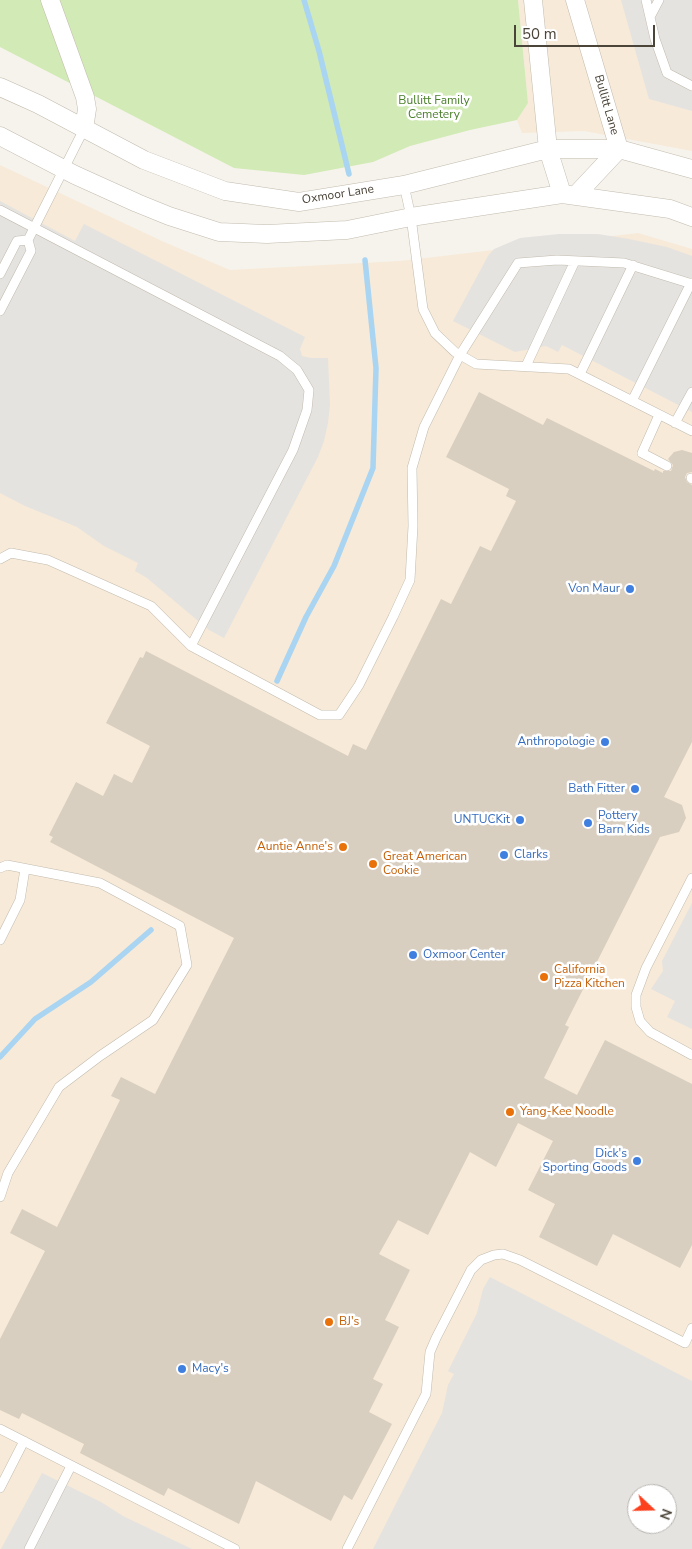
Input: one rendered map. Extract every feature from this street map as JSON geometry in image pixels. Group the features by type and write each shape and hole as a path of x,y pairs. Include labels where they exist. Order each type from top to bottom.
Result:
{"street":[{"path":"50,0 85,97 87,109 84,129"},
{"path":"533,0 548,149 569,195"},
{"name":"Bullitt Lane","path":"569,195 619,149 575,0"},
{"name":"Oxmoor Lane","path":"0,87 38,104 144,160 225,191 299,202 404,185 548,149 619,149 692,169"},
{"path":"0,136 64,169 137,203 169,216 220,232 267,234 347,230 411,217 569,195 670,209 692,217"}],"lane":[{"path":"646,0 655,39 667,73 692,86"},
{"path":"650,17 659,0"},
{"path":"0,311 31,251 28,240 84,129"},
{"path":"404,185 411,217 423,309 435,333 460,355 476,364 569,369 692,431"},
{"path":"0,210 280,356 297,370 309,390 308,410 293,450 191,646"},
{"path":"0,274 17,241 28,240"},
{"path":"0,560 11,553 48,560 151,606 191,646 320,715 339,715 359,685 410,580 414,526 412,468 424,427 460,355 518,263 557,260 624,263 691,283 632,401"},
{"path":"526,366 575,261"},
{"path":"580,374 633,266"},
{"path":"675,423 692,392"},
{"path":"660,415 642,453 667,466"},
{"path":"0,868 7,865 100,883 180,926 187,964 153,1020 100,1056 60,1088 8,1173 0,1197"},
{"path":"0,940 20,900 25,869"},
{"path":"692,878 646,968 636,995 636,1008 640,1020 650,1032 692,1055"},
{"path":"347,1549 426,1394 430,1352 436,1338 471,1270 481,1260 503,1254 520,1260 688,1345 692,1328"},
{"path":"0,1429 236,1549"},
{"path":"0,1488 24,1441"},
{"path":"30,1549 71,1466"}],"shaded area":[{"path":"518,0 692,0 692,151 584,131 522,133 517,120 528,103"},
{"path":"621,0 692,0 692,111 649,99"},
{"path":"0,165 164,242 230,270 400,261 638,233 692,249 692,1549 0,1549"},
{"path":"0,201 75,241 84,224 305,337 300,349 302,356 328,358 330,405 324,441 318,457 224,638 209,630 147,578 135,571 138,563 104,546 77,527 25,506 0,493"},
{"path":"559,234 598,234 629,239 667,247 692,256 692,412 562,345 558,352 546,346 515,352 453,321 488,256 494,249 520,238"},
{"path":"692,903 692,1029 667,1017 675,1001 651,989 663,971 662,961"},
{"path":"490,1277 692,1381 692,1549 373,1549 442,1413 448,1385 454,1374 448,1371 477,1313 483,1289"},
{"path":"42,1473 101,1502 123,1516 192,1549 1,1549"}],"green space":[{"name":"Bullitt Family Cemetery","path":"0,0 518,0 528,103 517,120 410,146 373,162 304,175 234,168 0,47"}],"building":[{"name":"Oxmoor Center","path":"479,392 543,425 547,418 654,471 655,469 663,473 663,471 671,471 673,465 668,459 674,452 682,450 692,453 692,472 687,473 685,477 687,482 692,485 692,742 664,797 682,805 686,818 679,832 660,837 565,1025 569,1027 544,1078 577,1095 605,1040 692,1084 692,1245 680,1268 613,1234 597,1266 539,1237 555,1204 528,1190 553,1141 518,1123 496,1167 470,1152 428,1235 398,1220 379,1254 410,1270 385,1320 399,1327 373,1379 383,1384 369,1412 392,1424 352,1500 344,1495 331,1521 256,1481 239,1524 168,1488 164,1496 80,1453 84,1444 22,1413 19,1419 0,1410 0,1339 45,1251 10,1233 22,1209 57,1227 120,1100 111,1096 121,1077 155,1094 234,938 50,842 53,837 49,835 76,782 103,796 114,774 132,783 150,746 106,723 140,657 143,658 146,651 348,756 353,744 366,750 441,599 451,604 480,546 491,551 516,501 506,496 509,489 446,457"}],"waterway":[{"path":"304,0 319,51 349,174"},
{"path":"277,681 306,617 334,566 373,468 376,368 365,260"},
{"path":"0,1057 35,1019 91,982 151,930"}],"place":[{"name":"Von Maur","path":"630,589"},
{"name":"Anthropologie","path":"605,742"},
{"name":"Bath Fitter","path":"635,789"},
{"name":"UNTUCKit","path":"520,820"},
{"name":"Pottery Barn Kids","path":"588,823"},
{"name":"Auntie Anne's","path":"343,847"},
{"name":"Clarks","path":"504,855"},
{"name":"Great American Cookie","path":"373,864"},
{"name":"Oxmoor Center","path":"413,955"},
{"name":"California Pizza Kitchen","path":"544,977"},
{"name":"Yang-Kee Noodle","path":"510,1112"},
{"name":"Dick's Sporting Goods","path":"637,1161"},
{"name":"BJ's","path":"329,1322"},
{"name":"Macy's","path":"182,1369"}]}
